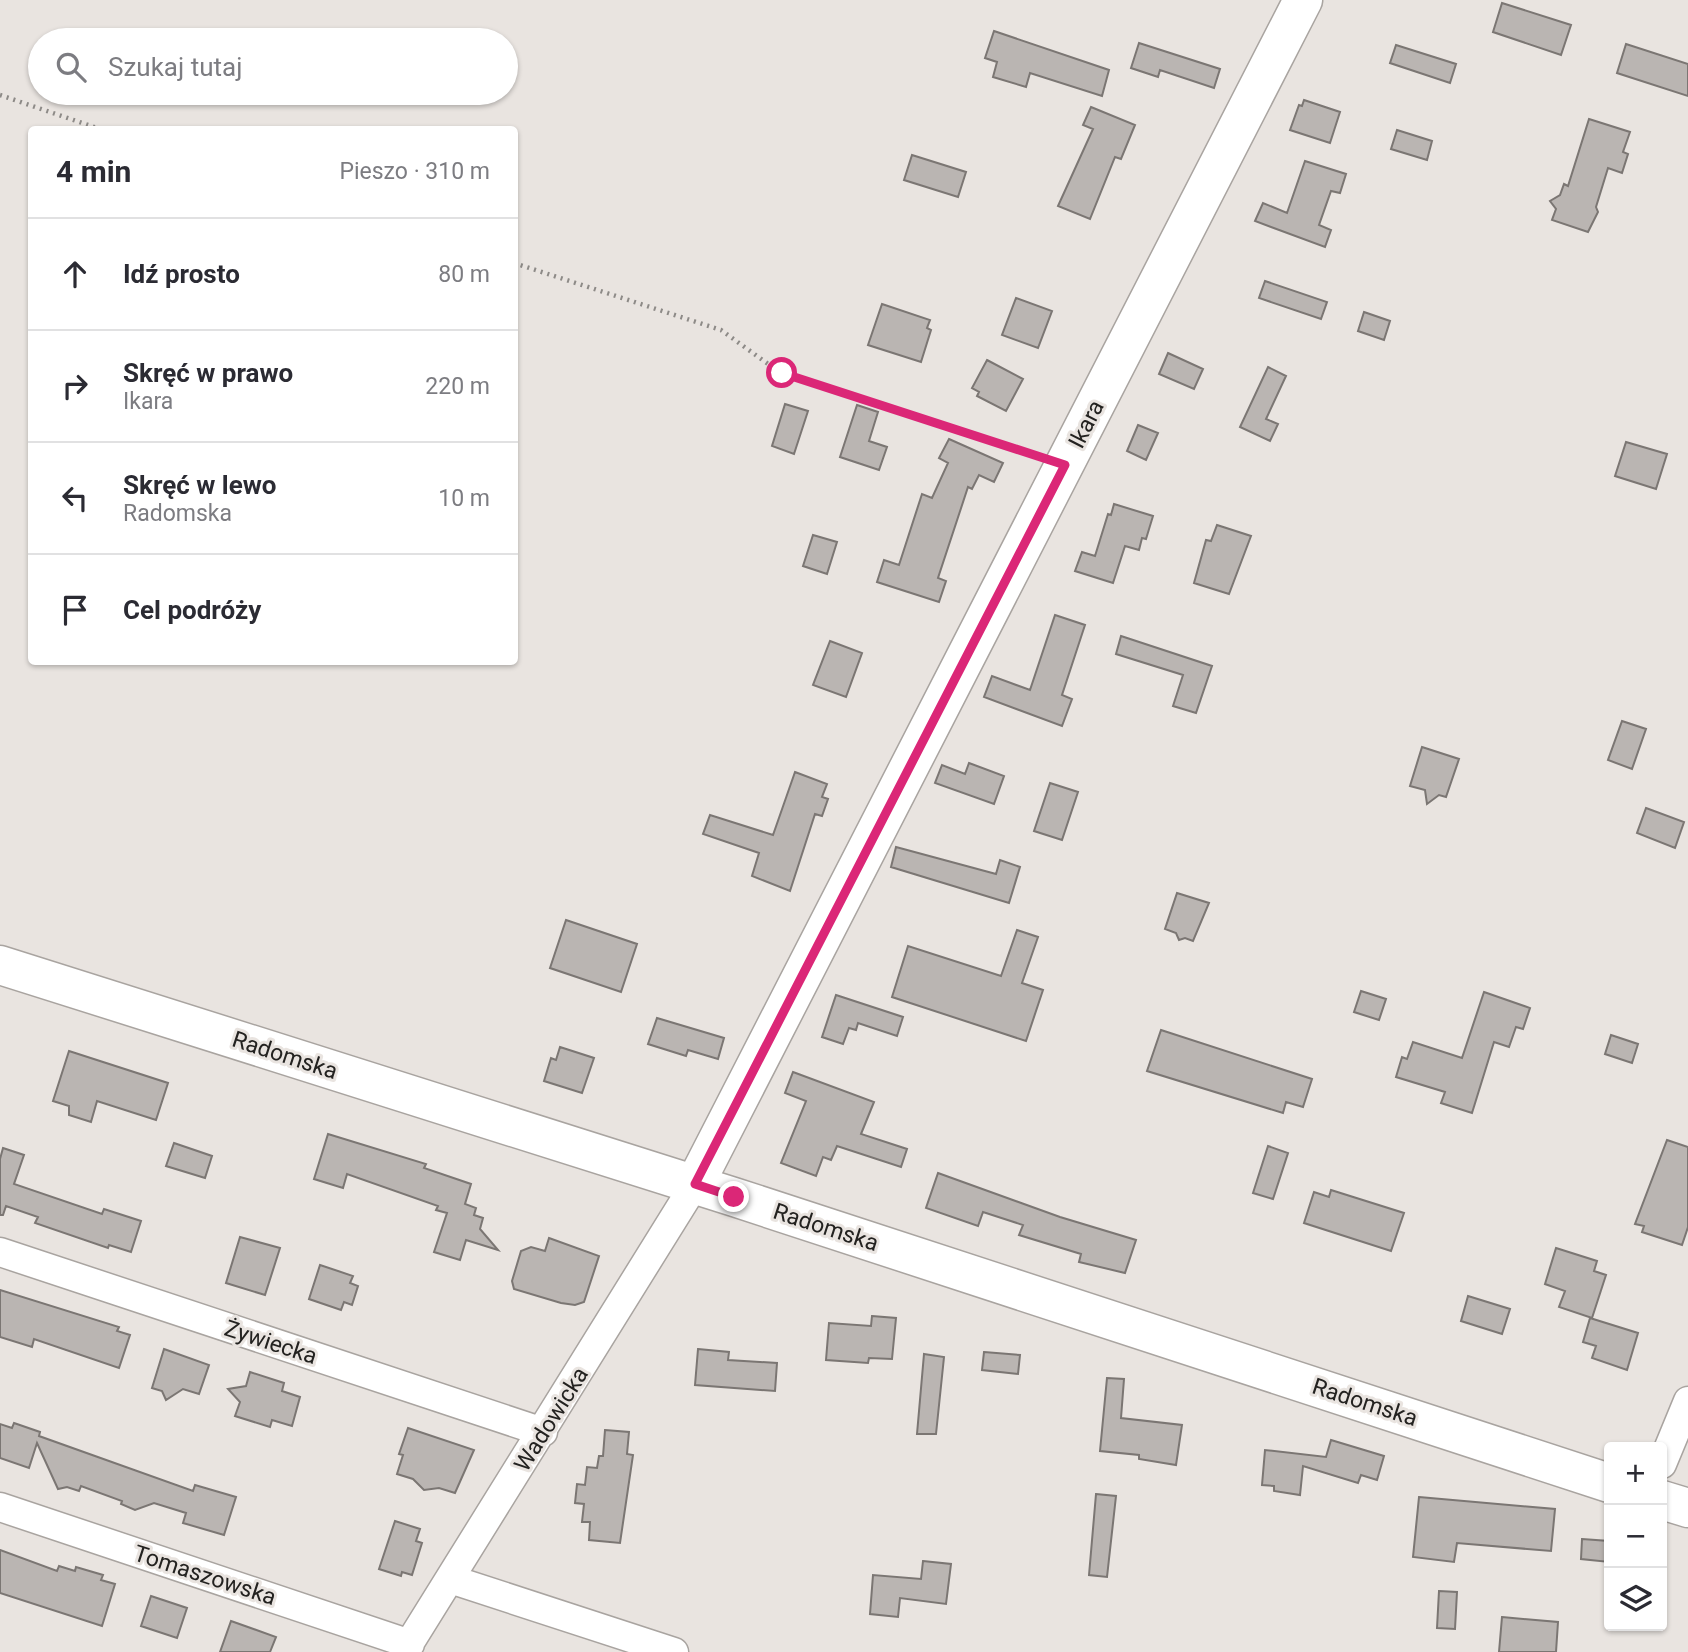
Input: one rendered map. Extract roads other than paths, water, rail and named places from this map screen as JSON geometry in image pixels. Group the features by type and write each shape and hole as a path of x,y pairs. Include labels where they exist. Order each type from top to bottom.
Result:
{"street":[{"name":"Ikara","path":"695,1184 1303,0"},
{"name":"Radomska","path":"0,965 695,1184 1604,1481"},
{"name":"Wadowicka","path":"407,1648 695,1184"},
{"name":"Żywiecka","path":"0,1252 543,1432"},
{"path":"1667,1452 1688,1401"},
{"path":"1667,1502 1688,1508"},
{"name":"Tomaszowska","path":"0,1507 407,1648"},
{"path":"450,1579 674,1652"}]}
